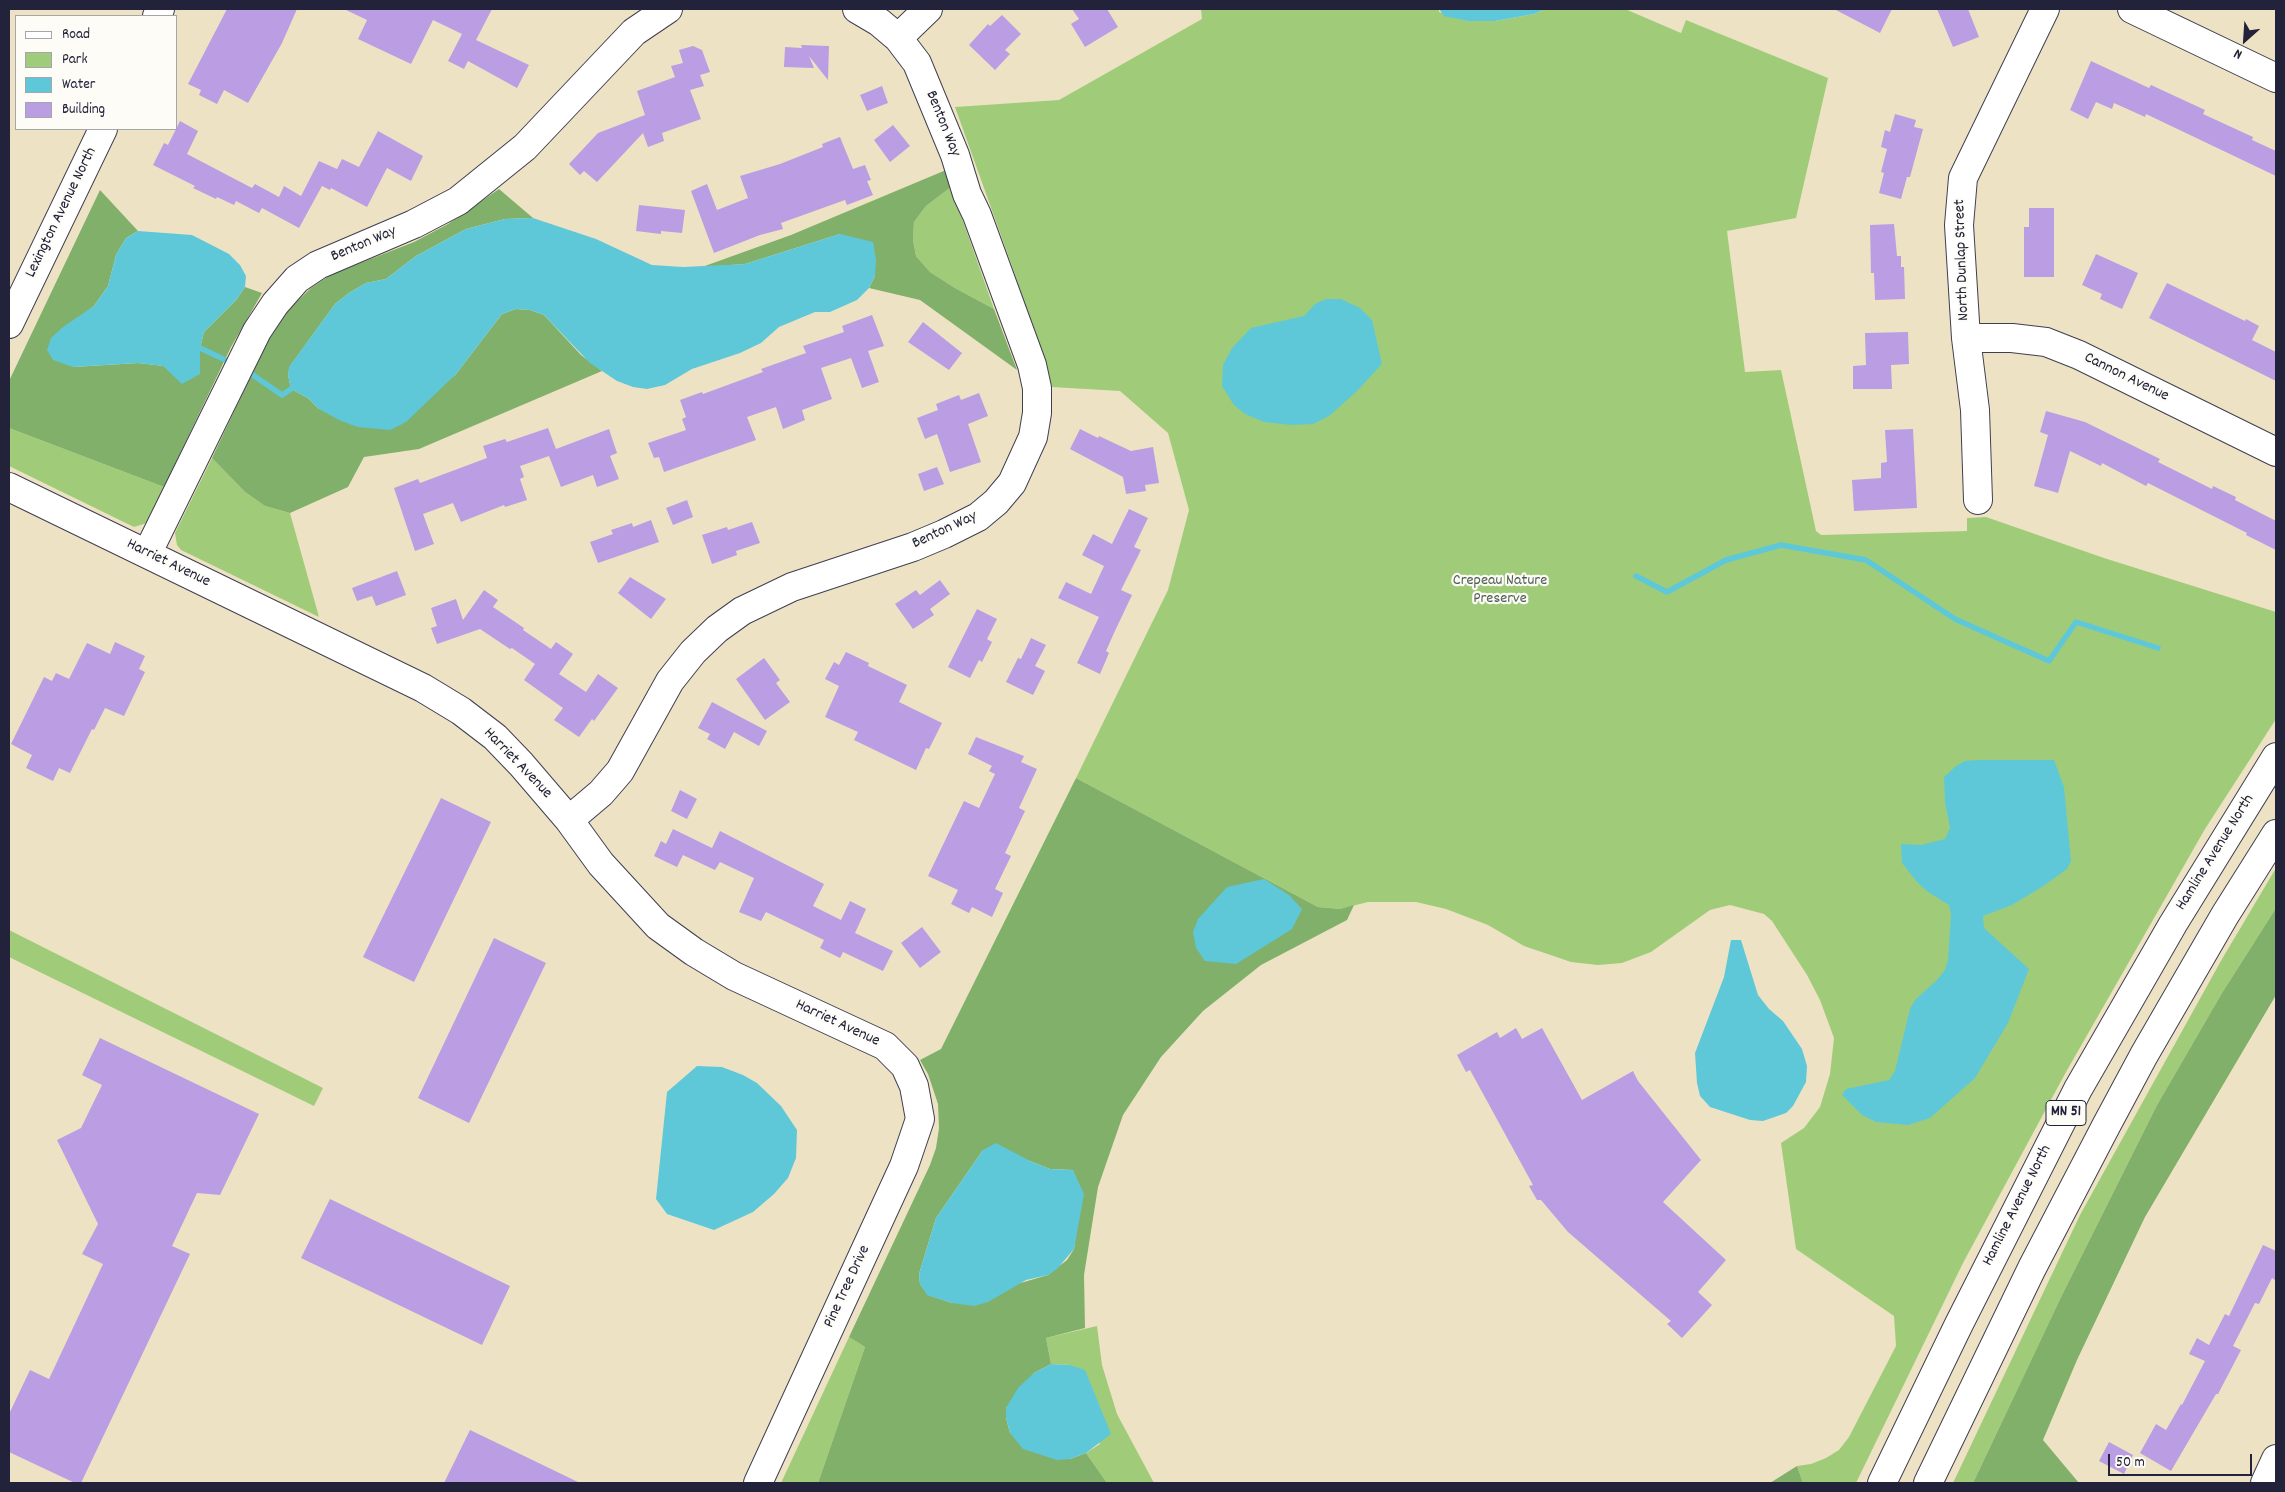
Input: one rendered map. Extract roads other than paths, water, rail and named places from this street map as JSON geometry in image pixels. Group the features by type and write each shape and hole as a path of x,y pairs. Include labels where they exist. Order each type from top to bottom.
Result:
{"main road":[{"name":"Benton Way","path":"147,554 257,331 275,304 297,279 318,265 414,224 458,201 525,147 634,32 668,9"},
{"name":"Benton Way","path":"568,820 601,793 620,771 670,681 693,652 717,629 742,612 792,587 913,547 978,517 996,502 1012,483 1033,437 1037,414 1038,388 1032,365 978,215 967,194 955,155 918,63 898,38 879,22 856,9"},
{"path":"898,38 928,9"},
{"name":"North Dunlap Street","path":"1978,500 1975,410 1966,338 1959,225 1963,178 2044,9"},
{"path":"2132,9 2276,78"},
{"name":"Lexington Avenue North","path":"9,324 102,130"},
{"name":"Cannon Avenue","path":"1966,338 2012,338 2046,342 2079,355 2276,452"},
{"name":"Harriet Avenue","path":"9,486 423,688 461,711 494,736 522,764 601,864 658,926 694,952 734,976 884,1046 905,1066 914,1086"},
{"name":"Hamline Avenue North","path":"1882,1483 1963,1315 2078,1089 2173,924 2276,757"},
{"name":"MN 51","path":"1928,1483 2032,1268 2127,1087 2225,915 2276,834"},
{"name":"Pine Tree Drive","path":"758,1483 904,1166 920,1119 914,1086"},
{"path":"2265,1483 2276,1459"}],"water":[{"path":"1439,9 1545,9 1534,14 1495,21 1468,21 1444,16"},
{"path":"533,218 596,239 652,265 683,267 745,264 840,234 873,242 876,260 875,276 869,288 857,300 830,312 815,312 779,327 761,343 740,353 692,369 665,385 647,389 633,387 617,381 590,363 544,315 530,310 516,309 502,314 456,374 406,422 390,430 358,427 341,421 319,409 308,398 291,389 288,375 289,367 335,304 349,293 366,283 386,279 416,256 466,229 505,219"},
{"path":"138,231 192,235 229,254 240,265 246,276 245,287 237,299 204,332 200,348 200,374 182,384 163,366 138,363 73,367 53,360 47,350 51,338 63,327 94,306 108,286 116,255 126,238"},
{"path":"1326,299 1341,299 1360,308 1372,320 1382,364 1356,392 1329,416 1313,424 1291,425 1264,422 1245,414 1234,405 1222,386 1223,365 1232,348 1251,328 1304,316 1315,304"},
{"path":"2054,760 2064,787 2071,861 2067,869 2042,887 2012,905 1983,916 1984,928 2029,969 2008,1023 1975,1078 1930,1118 1908,1125 1876,1122 1862,1115 1842,1095 1846,1089 1889,1080 1895,1071 1910,1009 1915,1000 1945,970 1948,960 1951,915 1949,905 1928,892 1917,882 1902,863 1901,844 1921,845 1945,839 1950,828 1945,802 1944,777 1965,761"},
{"path":"1264,879 1289,895 1302,909 1292,929 1236,964 1205,961 1196,948 1193,932 1198,919 1227,887"},
{"path":"1731,940 1741,940 1758,995 1769,1009 1783,1021 1802,1049 1807,1066 1806,1082 1793,1106 1786,1113 1763,1121 1750,1120 1710,1107 1700,1096 1697,1083 1695,1053 1724,977"},
{"path":"697,1066 722,1067 757,1083 781,1106 797,1130 796,1158 788,1178 774,1194 753,1212 714,1230 667,1214 656,1199 667,1092"},
{"path":"996,1143 1032,1162 1050,1169 1073,1170 1084,1194 1074,1249 1057,1269 1048,1275 1026,1280 988,1302 974,1306 952,1303 927,1295 920,1284 919,1274 936,1218 983,1150"},
{"path":"1051,1364 1070,1365 1085,1370 1111,1434 1086,1453 1070,1459 1057,1460 1023,1449 1010,1433 1006,1418 1006,1408 1018,1388 1034,1373"}],"waterway":[{"path":"200,348 234,364"},
{"path":"247,371 282,395 291,389"},
{"path":"1636,576 1667,592 1726,560 1781,545 1866,560 1955,619 2049,661 2076,622 2158,648"}],"park label":[{"name":"Crepeau Nature Preserve","path":"1500,591"}]}
